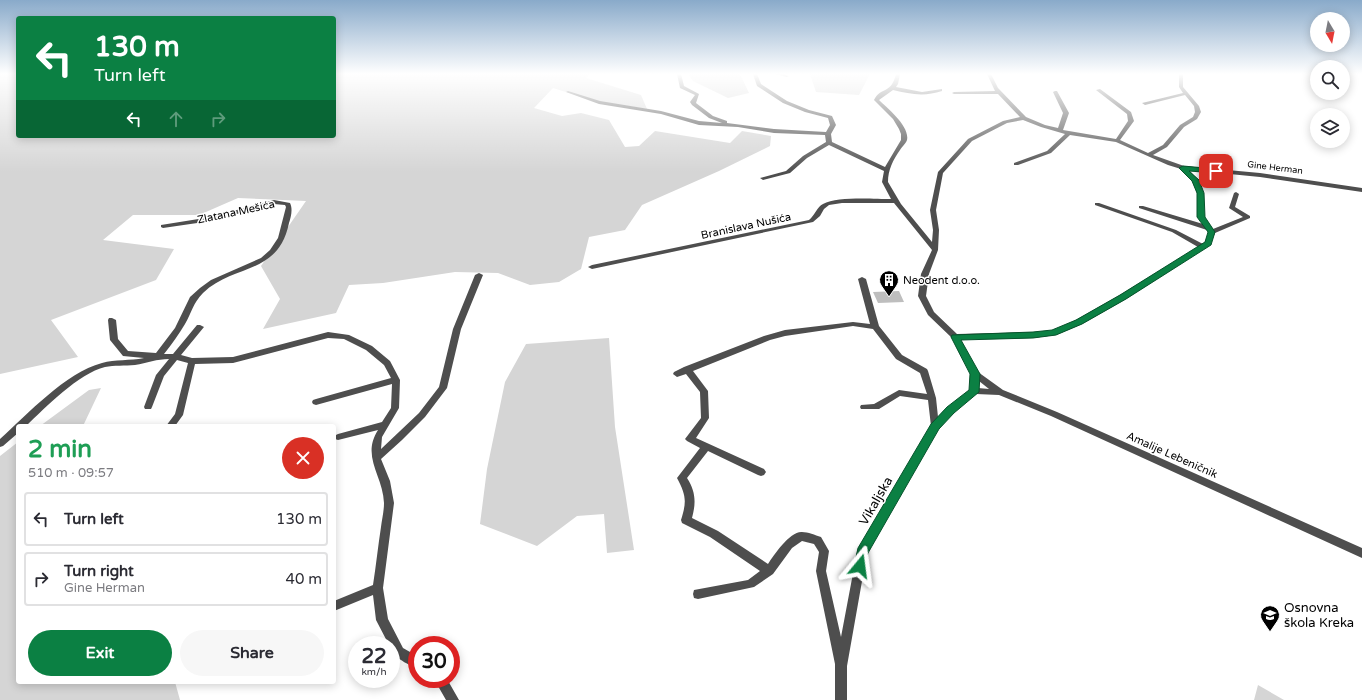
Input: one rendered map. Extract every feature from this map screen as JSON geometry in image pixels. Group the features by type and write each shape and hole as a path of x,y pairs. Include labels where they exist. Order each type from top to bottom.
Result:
{"street":[{"path":"628,107 661,112 699,124 738,125"},
{"path":"697,107 711,117 738,125 774,131 828,134"},
{"path":"795,107 806,112 830,117 833,125 828,134 829,143"},
{"path":"882,107 903,128 904,135 904,140 887,170 885,184 896,201 935,250"},
{"path":"1013,107 1024,118"},
{"path":"1060,131 1066,113 1062,107"},
{"path":"1117,141 1132,121 1129,113 1120,107"},
{"path":"1148,155 1165,146 1182,126 1195,118 1198,112 1196,107"},
{"path":"1000,392 974,392 975,374 955,337 931,313 922,296 926,274 935,250 936,230 933,210 940,173 970,140 1005,122 1024,118"},
{"name":"Gine Herman","path":"1024,118 1042,126 1060,131 1117,141 1148,155 1183,168 1260,175 1362,190"},
{"path":"1016,164 1049,152 1069,133"},
{"path":"829,143 887,170"},
{"path":"763,178 788,172 805,157 829,143"},
{"path":"955,337 1053,333 1079,322 1123,297 1203,247 1208,243 1210,230 1201,217 1200,193 1195,180 1183,168"},
{"path":"1141,207 1210,230 1248,218 1232,208 1236,194"},
{"name":"Branislava Nušića","path":"592,267 811,221 818,215 821,208 827,204 842,201 896,201"},
{"name":"Zlatana Mešića","path":"157,356 181,325 194,298 205,287 214,281 264,259 275,249 281,241 289,207 288,204 274,202 211,219 163,226"},
{"path":"1097,204 1174,232 1203,247"},
{"path":"376,458 399,438 422,414 443,388 457,329 479,275"},
{"path":"862,279 875,327 899,357 924,371 932,398 935,426"},
{"path":"112,320 114,340 126,354 176,357 192,361 234,360 328,335 346,337 369,348 387,364 396,380 395,408 378,437 376,446 376,458 385,481 388,503 378,588 382,620 399,652 408,657"},
{"path":"677,374 767,338 785,333 853,324 875,327"},
{"path":"148,407 160,375 200,327"},
{"path":"22,424 67,386 84,374 103,365 138,361 157,356"},
{"path":"172,424 180,415 192,361"},
{"path":"687,370 704,391 705,418 690,439 761,472"},
{"name":"Amalije Lebeničnik","path":"975,374 1000,392 1054,414 1362,553"},
{"path":"316,402 396,380"},
{"name":"Vikaljska","path":"840,666 862,552 935,426 950,410 974,392"},
{"path":"864,407 876,407 899,393 932,398"},
{"path":"338,438 386,424"},
{"path":"0,444 16,430"},
{"path":"706,447 682,478 690,490 691,506 686,520 714,534 769,571"},
{"name":"Vikaljska","path":"698,594 750,584 769,571 788,545 801,536 817,540 824,551 821,571 840,666 841,700"},
{"path":"336,605 378,588"},
{"path":"446,688 453,700"}],"shaded area":[{"path":"0,107 16,107 16,138 336,138 336,107 535,107 534,108 562,116 581,113 609,120 625,147 639,146 655,131 730,143 742,131 771,136 770,146 719,171 642,205 625,230 589,237 581,269 559,282 530,285 498,273 455,272 383,283 349,285 336,313 263,329 280,299 261,266 306,201 238,198 199,215 133,215 103,240 174,249 156,280 51,320 78,357 0,374"},
{"path":"632,107 646,107 647,109"},
{"path":"609,338 615,427 634,550 607,553 604,514 577,516 537,546 480,524 487,469 505,382 526,344"},
{"path":"101,388 84,424 43,424 89,390"},
{"path":"16,444 16,684 176,684 180,700 0,700 0,456"},
{"path":"1258,685 1284,700 1254,700"}],"building":[{"name":"Neodent d.o.o.","path":"899,291 904,302 878,303 873,292"}],"place":[{"name":"Neodent d.o.o.","path":"889,297"},
{"name":"Osnovna škola Kreka","path":"1270,632"}],"route":[{"path":"860,566 862,552 935,426 950,410 974,392 975,374 955,337 1053,333 1079,322 1123,297 1194,253 1208,243 1212,232 1201,217 1200,193 1195,180 1183,168 1216,171"}]}
